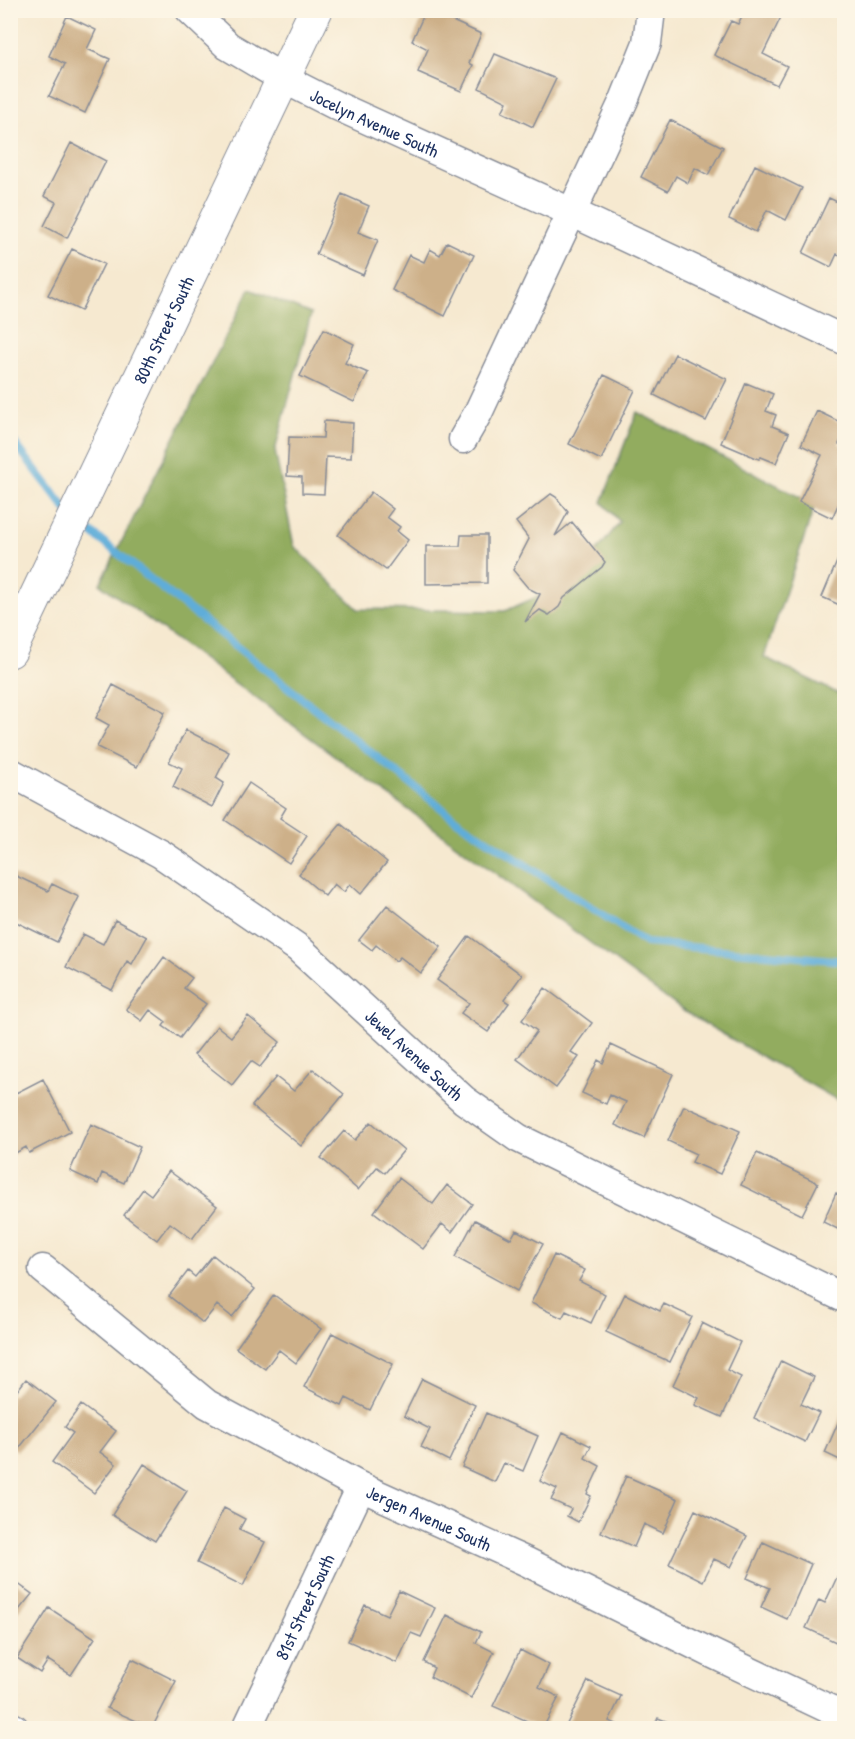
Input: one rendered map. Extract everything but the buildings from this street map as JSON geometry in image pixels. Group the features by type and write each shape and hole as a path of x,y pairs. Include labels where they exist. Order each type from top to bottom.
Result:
{"main road":[{"name":"80th Street South","path":"10,651 316,10"}],"street":[{"name":"Jocelyn Avenue South","path":"190,10 228,46 284,79 337,106 571,212 844,340"},
{"path":"463,439 478,413 624,100 647,44 651,10"},
{"name":"Jewel Avenue South","path":"10,772 161,854 298,948 464,1100 518,1138 844,1298"},
{"name":"Jergen Avenue South","path":"44,1269 207,1404 361,1487 527,1562 844,1716"},
{"name":"81st Street South","path":"247,1728 361,1487"}],"green space":[{"path":"250,289 311,314 275,451 294,546 358,609 505,611 573,581 620,522 602,502 637,412 815,505 764,657 839,694 844,687 844,1104 685,1012 100,584"}],"waterway":[{"path":"10,437 69,513"},
{"path":"78,522 458,821 646,943 844,961"}]}
